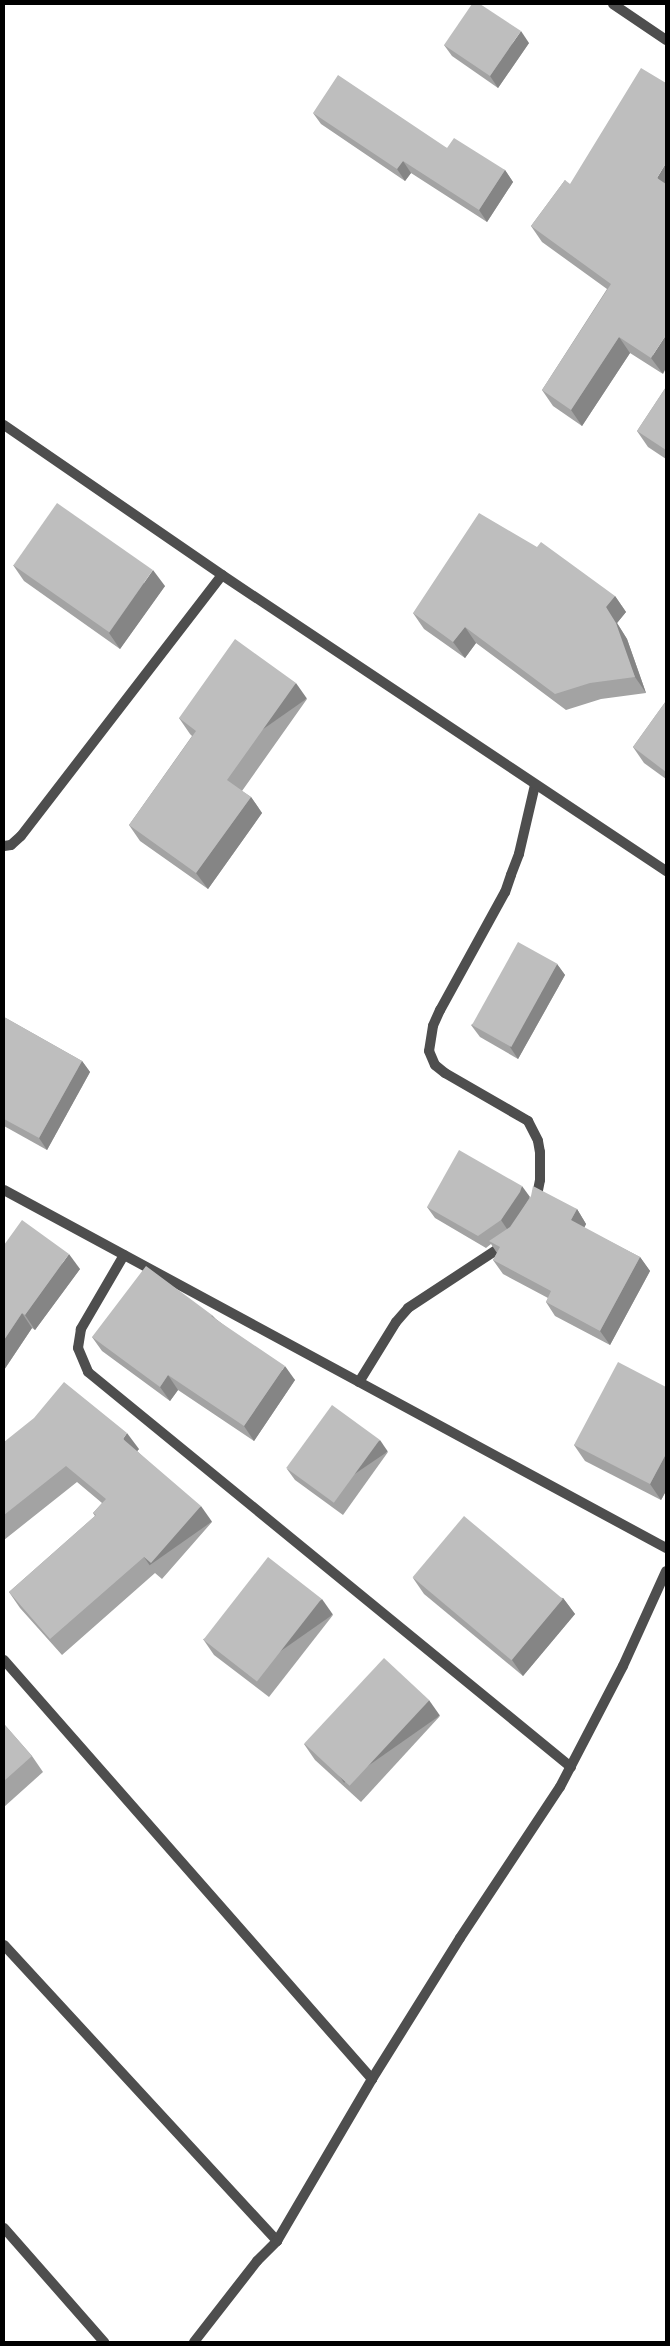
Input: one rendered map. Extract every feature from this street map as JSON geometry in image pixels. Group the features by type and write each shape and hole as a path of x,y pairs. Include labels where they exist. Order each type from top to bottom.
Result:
{"street":[{"path":"613,4 666,40"},
{"path":"4,425 222,575 666,871"},
{"path":"4,846 12,845 21,836 222,575"},
{"path":"532,1212 540,1180 540,1152 533,1127 523,1116 445,1073 435,1065 429,1050 433,1026 440,1010 468,962 511,875 519,854 535,784"},
{"path":"4,1190 666,1548"},
{"path":"359,1382 396,1322 408,1308 514,1237"},
{"path":"124,1255 81,1329 78,1348 88,1372 571,1767"},
{"path":"194,2342 257,2261 276,2241 372,2079 460,1938 560,1787 623,1666 666,1571"},
{"path":"4,1660 372,2079"},
{"path":"4,1945 276,2241"},
{"path":"4,2228 104,2342"}],"building":[{"path":"472,4 480,4 521,31 490,76 444,45"},
{"path":"641,68 666,83 666,163 657,178 666,184 666,335 651,358 619,337 571,410 542,390 611,284 531,226 565,180 570,184"},
{"path":"338,75 447,148 454,138 505,170 479,210 403,161 397,169 313,113"},
{"path":"666,387 666,450 637,431"},
{"path":"57,503 153,570 109,632 13,565"},
{"path":"479,513 537,547 541,542 615,596 606,607 616,623 635,677 590,683 555,694 465,627 453,642 413,613"},
{"path":"235,639 296,683 227,780 251,797 196,873 129,825 196,731 179,718"},
{"path":"666,701 666,772 633,747"},
{"path":"518,942 557,964 511,1047 472,1025"},
{"path":"4,1017 82,1061 39,1138 4,1119"},
{"path":"459,1150 522,1186 501,1220 478,1236 427,1207"},
{"path":"533,1186 577,1209 571,1220 640,1257 600,1331 546,1302 551,1291 493,1260 500,1247 489,1241 510,1227 531,1196"},
{"path":"22,1220 69,1254 25,1315 22,1313 4,1340 4,1245"},
{"path":"146,1266 211,1316 285,1366 244,1426 168,1375 160,1387 92,1337"},
{"path":"618,1362 666,1387 666,1454 650,1484 574,1445"},
{"path":"64,1382 127,1433 123,1439 201,1506 151,1563 144,1557 50,1639 9,1592 96,1515 93,1513 106,1499 66,1466 4,1515 4,1442 34,1418"},
{"path":"332,1405 380,1440 334,1503 286,1468"},
{"path":"464,1516 563,1599 511,1660 413,1577"},
{"path":"268,1557 322,1599 257,1682 203,1640"},
{"path":"384,1658 429,1700 350,1786 304,1744"},
{"path":"4,1724 32,1756 4,1781"}]}
